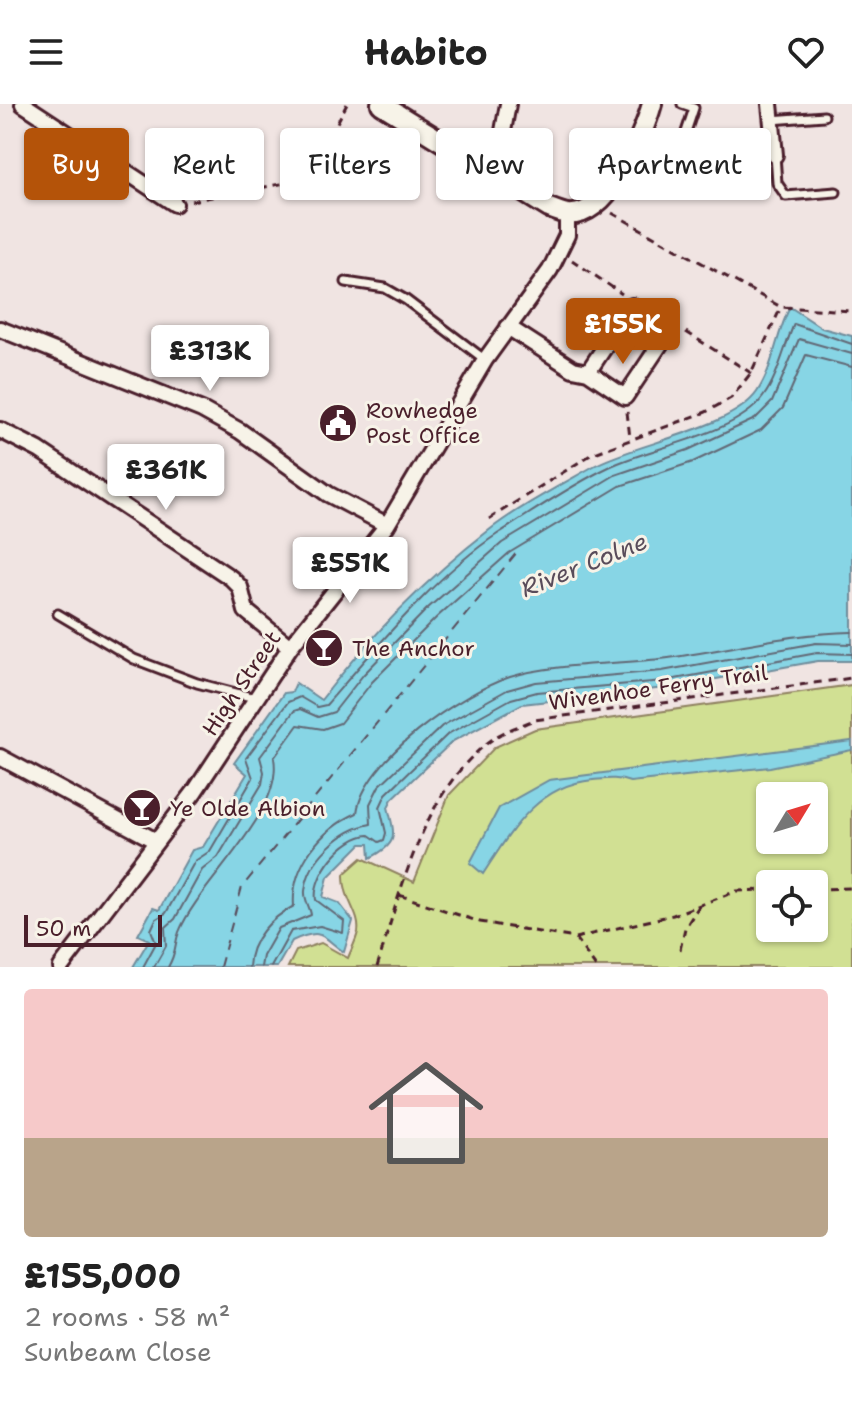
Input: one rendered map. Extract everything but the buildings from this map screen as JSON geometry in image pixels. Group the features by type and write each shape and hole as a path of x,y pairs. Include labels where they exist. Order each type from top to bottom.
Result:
{"street":[{"path":"23,104 175,204"},
{"path":"381,104 436,138"},
{"path":"504,128 508,104"},
{"path":"536,200 567,214 583,212 597,204 631,156 652,104"},
{"path":"770,104 775,155"},
{"name":"High Street","path":"61,967 156,841 290,647 387,525 485,360 560,252 567,235 567,214"},
{"path":"508,327 573,369 588,372 625,397 669,331 632,306 588,372"},
{"path":"0,329 202,410 240,431 328,494 387,525"},
{"path":"0,430 39,450 231,578 240,587 246,611 290,647"},
{"path":"0,757 156,841"}],"lane":[{"path":"682,104 694,108 687,128"},
{"path":"771,120 824,116"},
{"path":"775,155 777,183 786,196 836,192"},
{"path":"346,282 385,288 406,300 485,360"},
{"path":"58,614 134,659 197,683 257,698"}],"path":[{"path":"175,204 307,179 347,104"},
{"path":"597,204 781,307 852,311"},
{"path":"560,252 625,296 632,306"},
{"path":"489,519 592,454 706,412 731,398 751,373 781,307"},
{"path":"669,331 678,328 751,373"},
{"path":"625,397 630,438"},
{"name":"Wivenhoe Ferry Trail","path":"377,967 399,895 442,792 491,740 534,720 852,678"},
{"path":"828,889 852,888"},
{"path":"399,895 480,922 575,938 673,915 737,891 756,890"},
{"path":"680,950 685,928 699,906"},
{"path":"575,938 596,967"}],"green space":[{"path":"852,685 852,967 288,967 296,951 321,943 348,958 358,925 346,892 344,874 362,858 414,882 449,795 495,747 535,729"}],"water":[{"name":"River Colne","path":"790,307 822,328 852,336 852,661 818,661 665,688 522,704 453,741 392,799 388,807 393,832 386,848 370,858 369,844 361,844 328,877 323,897 339,903 353,921 344,952 322,936 311,934 292,941 277,967 133,967 149,940 138,935 153,908 159,910 192,850 203,847 247,774 234,763 284,693 292,692 296,683 321,700 359,654 421,589 488,531 525,505 592,467 704,426 744,405 763,382"},
{"path":"852,741 852,750 770,767 630,782 607,779 573,784 556,791 528,813 483,874 470,863 499,808 549,780"}],"ferry route":[{"path":"220,967 242,887 518,551"}],"place":[{"name":"Rowhedge Post Office","path":"338,423"},
{"name":"The Anchor","path":"324,648"},
{"name":"Ye Olde Albion","path":"142,808"}]}
